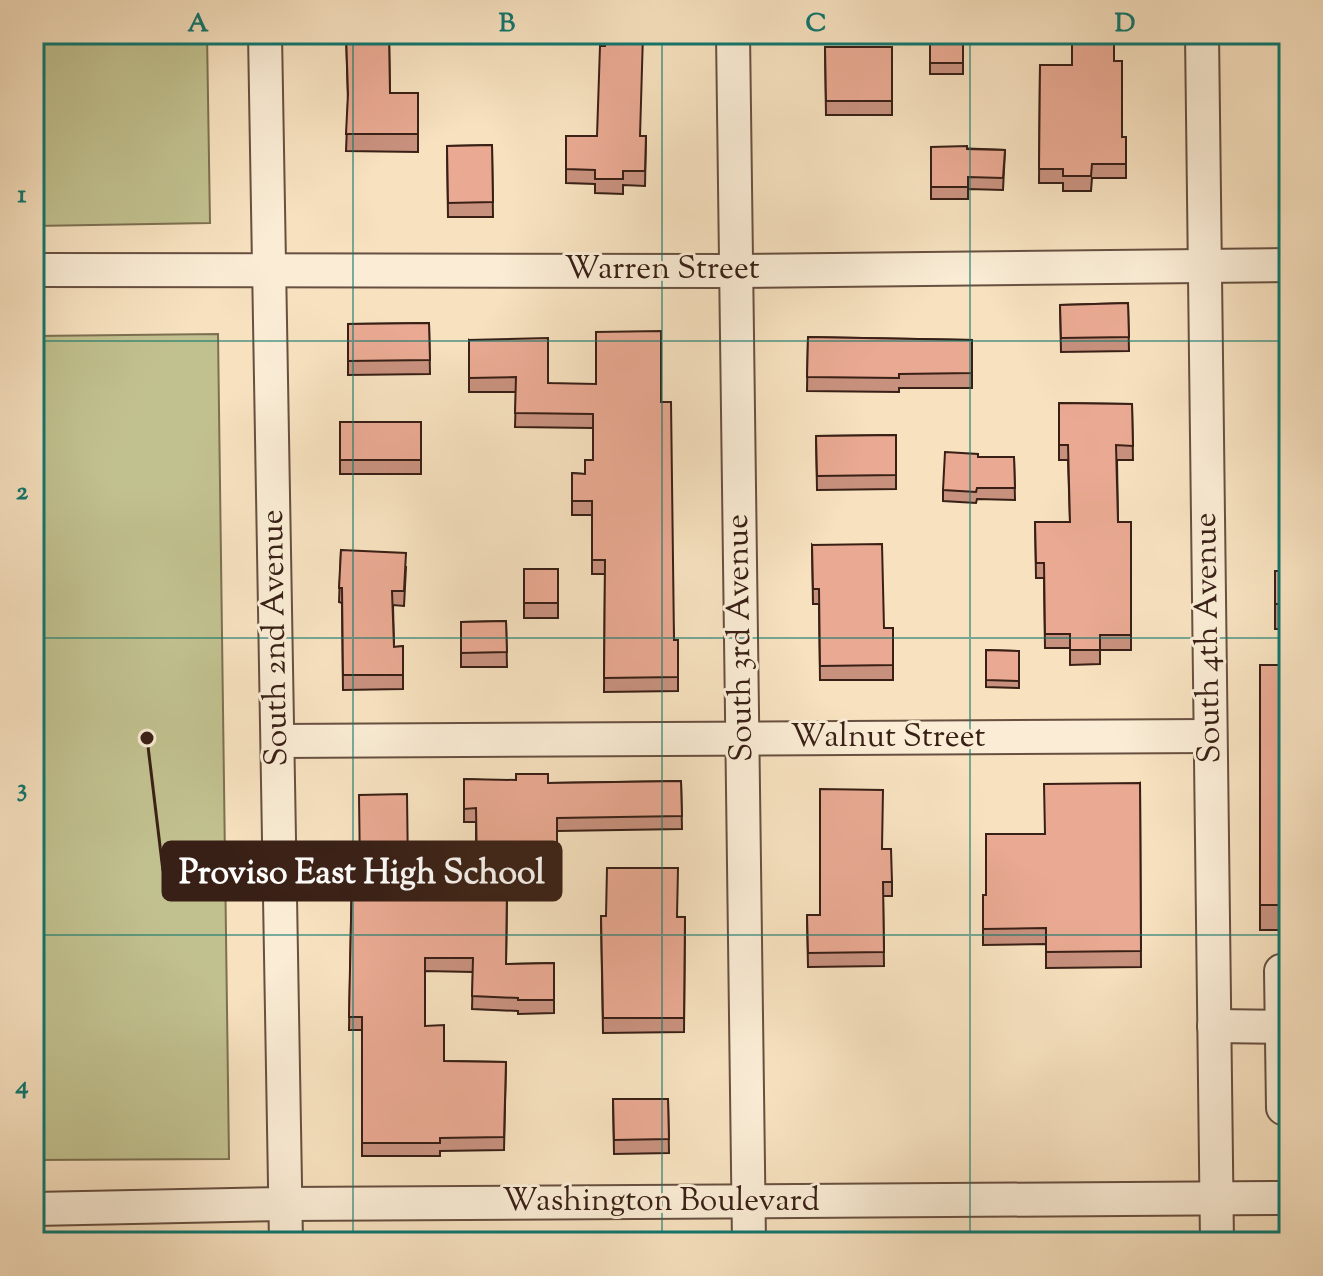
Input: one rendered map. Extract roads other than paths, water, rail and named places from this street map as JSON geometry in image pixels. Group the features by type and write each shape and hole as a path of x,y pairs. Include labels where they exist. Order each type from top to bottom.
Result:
{"street":[{"name":"South 2nd Avenue","path":"265,34 286,1242"},
{"name":"South 3rd Avenue","path":"733,34 749,1242"},
{"name":"South 4th Avenue","path":"1202,34 1217,1242"},
{"name":"Warren Street","path":"34,270 736,271 1289,265"},
{"name":"Walnut Street","path":"278,741 1210,736"},
{"path":"1289,971 1281,971 1283,1108 1289,1108"},
{"path":"1214,1026 1282,1027"},
{"name":"Washington Boulevard","path":"34,1209 285,1204 1289,1198"}],"place":[{"name":"Proviso East High School","path":"147,738"}]}
